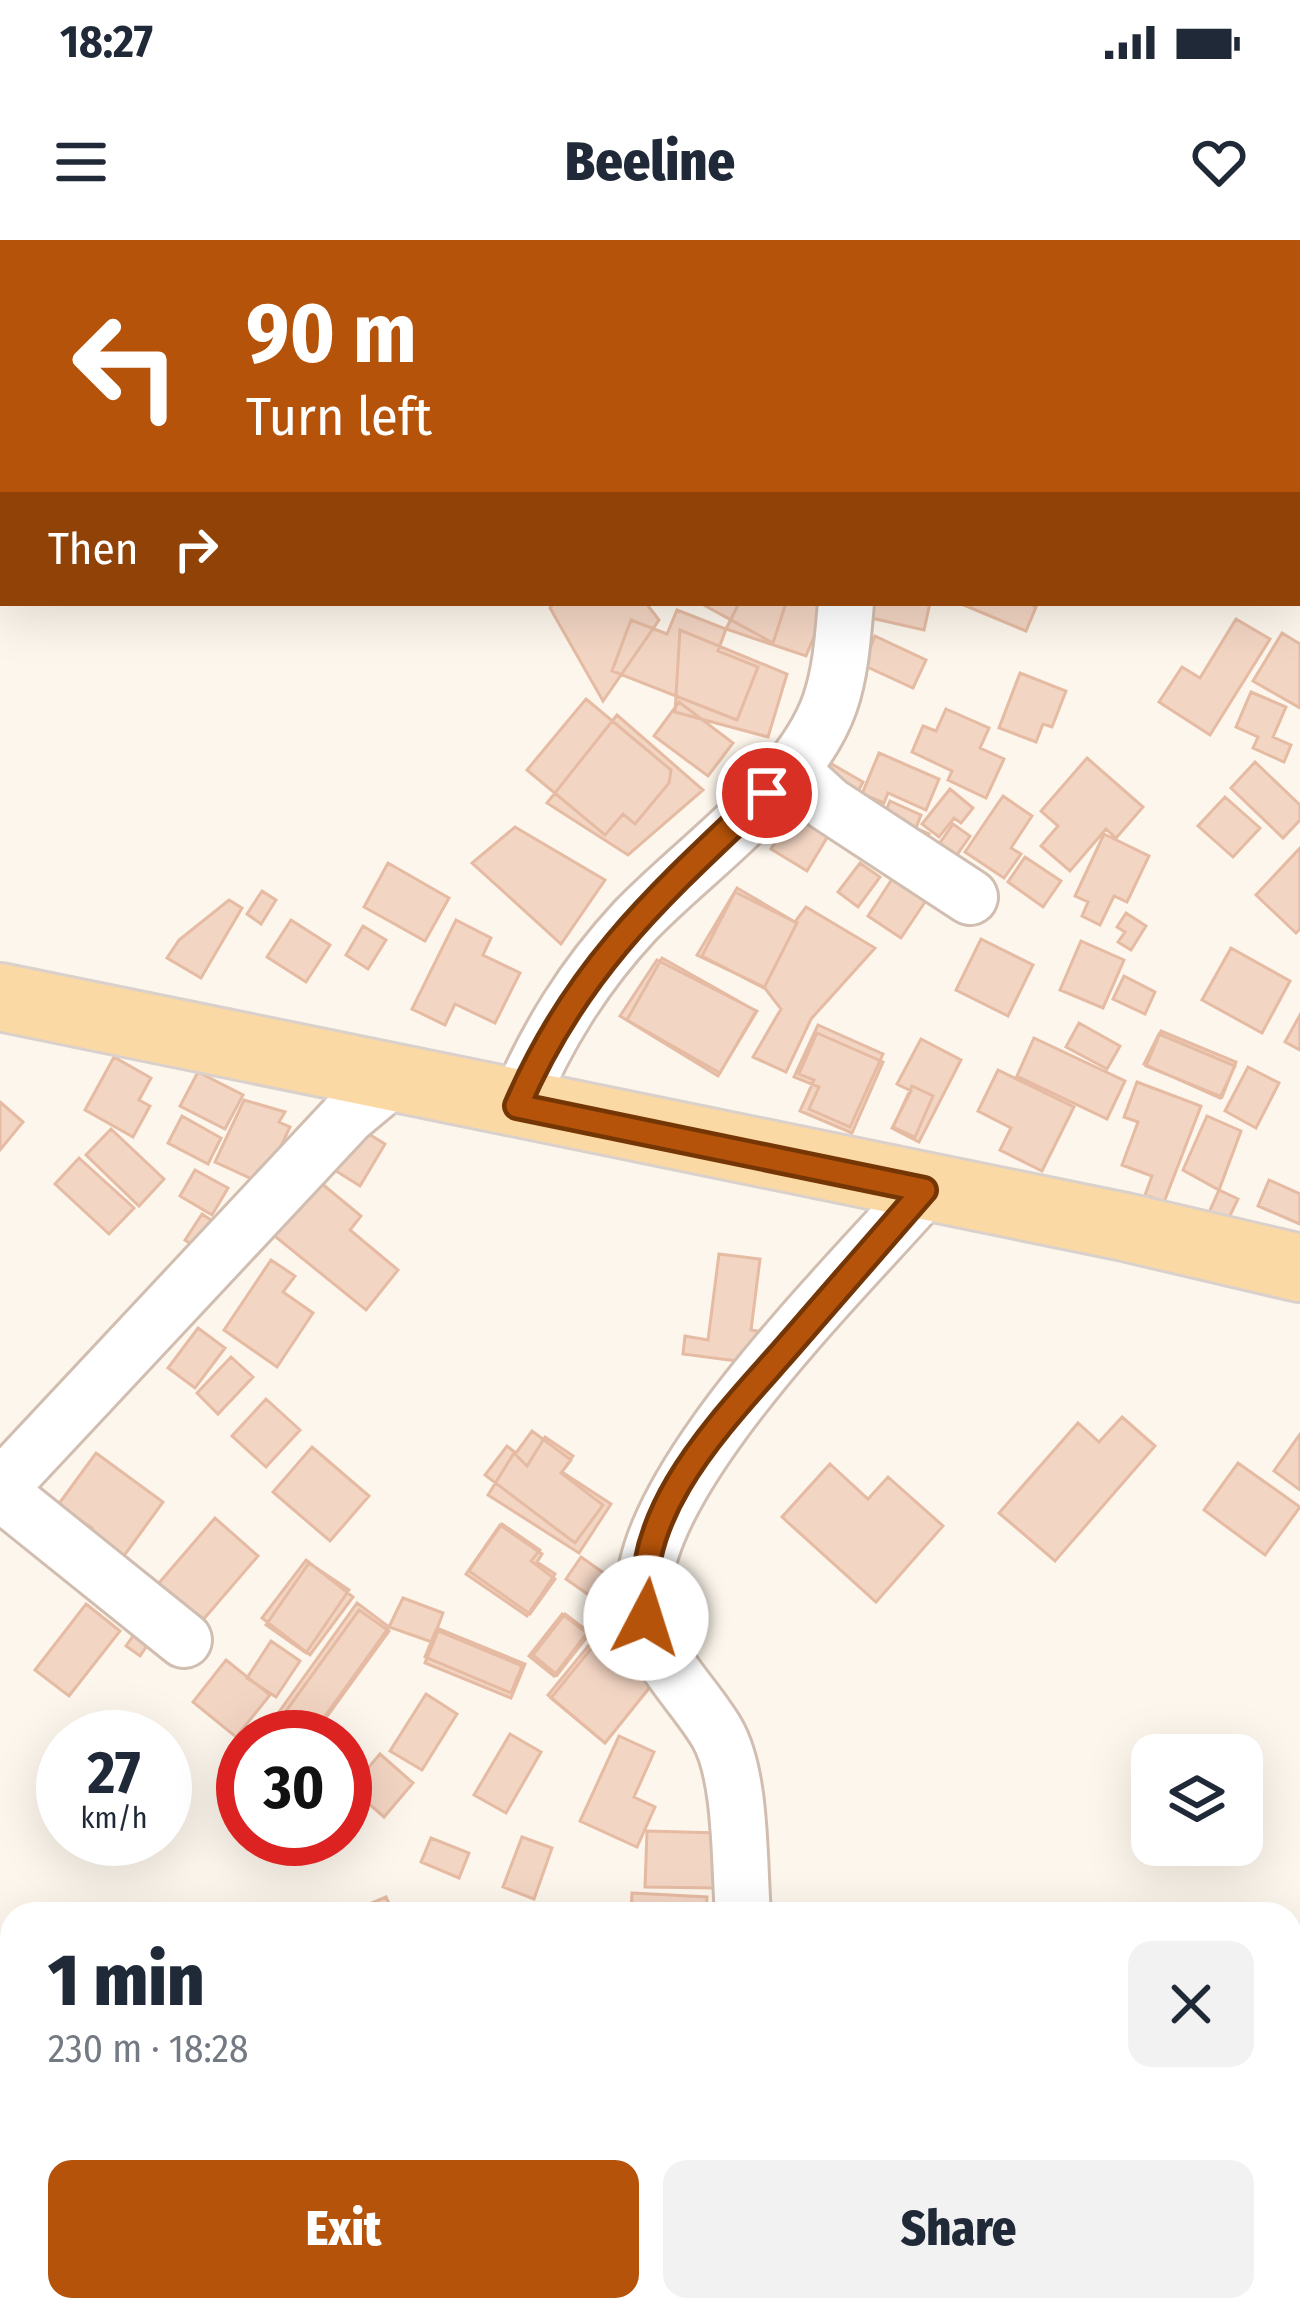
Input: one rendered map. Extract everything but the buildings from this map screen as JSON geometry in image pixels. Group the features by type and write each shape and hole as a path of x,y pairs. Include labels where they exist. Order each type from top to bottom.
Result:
{"main road":[{"path":"0,997 390,1081 1124,1227 1300,1268"}],"street":[{"path":"517,1106 571,998 633,923 791,770 830,705 846,606"},
{"path":"791,770 828,804 970,897"},
{"path":"184,1640 0,1490 348,1116 390,1081"},
{"path":"742,1902 724,1750 658,1652 642,1589 658,1532 687,1469 719,1421 924,1190"}],"route":[{"path":"646,1618 642,1589 658,1532 687,1469 719,1421 924,1190 517,1106 571,998 633,923 767,793"}]}
